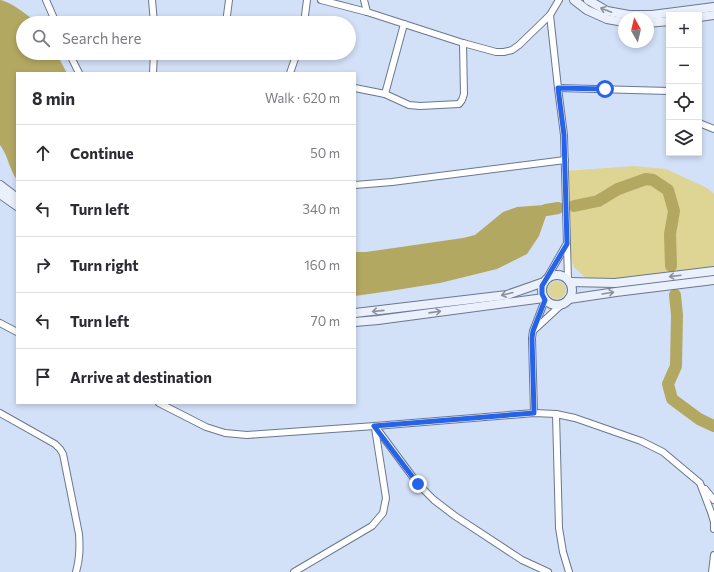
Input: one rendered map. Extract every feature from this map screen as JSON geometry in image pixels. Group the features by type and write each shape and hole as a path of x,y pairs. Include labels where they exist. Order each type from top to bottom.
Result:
{"street":[{"path":"46,0 53,16"},
{"path":"152,0 153,16"},
{"path":"227,16 230,0"},
{"path":"305,16 308,0"},
{"path":"321,0 367,12 496,52 512,50 519,45 550,15 559,0"},
{"path":"364,0 367,12"},
{"path":"574,0 587,10 607,19 618,21"},
{"path":"588,0 607,11 629,15 652,15 714,7"},
{"path":"533,331 561,305 564,304 572,294 569,281 567,244 564,135 550,15"},
{"path":"702,17 714,15"},
{"path":"654,22 666,21"},
{"path":"385,94 404,24"},
{"path":"356,88 385,94 409,105 420,106 459,104 464,94 463,43"},
{"path":"72,60 78,72"},
{"path":"153,72 154,60"},
{"path":"290,72 295,60"},
{"path":"558,88 666,91"},
{"path":"702,124 714,129"},
{"path":"356,185 392,182 565,160"},
{"path":"0,185 16,197"},
{"path":"0,194 16,205"},
{"path":"534,413 532,352 533,331 544,299 542,290 546,280 567,244"},
{"path":"356,313 507,295 546,280 551,276 560,275 569,281 615,283 714,271"},
{"path":"569,299 714,280"},
{"path":"356,322 544,299 552,305 561,305"},
{"path":"0,323 16,331"},
{"path":"161,404 206,427 225,434 247,435 534,413 556,414 575,418 641,441 663,452 700,483 714,500"},
{"path":"0,413 55,444 63,454 79,534 80,558 76,572"},
{"path":"556,414 559,528 563,552 569,572"},
{"path":"294,572 372,526 383,513 386,498 374,426"},
{"path":"374,426 418,484 434,500 455,516 522,560 548,572"},
{"path":"700,483 711,512 714,522 714,529"},
{"path":"712,572 714,555"}],"shaded area":[{"path":"0,0 9,3 28,16 16,16 16,60 60,60 66,72 16,72 16,178 0,145"},
{"path":"633,166 666,169 707,188 714,194 714,271 615,283 585,277 574,267 567,244 566,171"},
{"path":"544,205 547,213 539,236 527,254 497,269 440,283 356,296 356,252 366,252 475,235 503,212 517,207"},
{"path":"557,281 563,284 566,290 563,296 557,299 551,296 548,290 551,284"}],"waterway":[{"path":"574,206 598,201 618,189 646,179 653,180 668,190 674,211 670,234 671,266"},
{"path":"546,210 558,208"},
{"path":"675,295 677,315 676,366 668,384 672,399 699,419 714,426"}],"route":[{"path":"418,484 374,426 534,413 532,352 533,331 545,300 542,294 542,286 567,244 564,135 558,88 605,89"}]}
